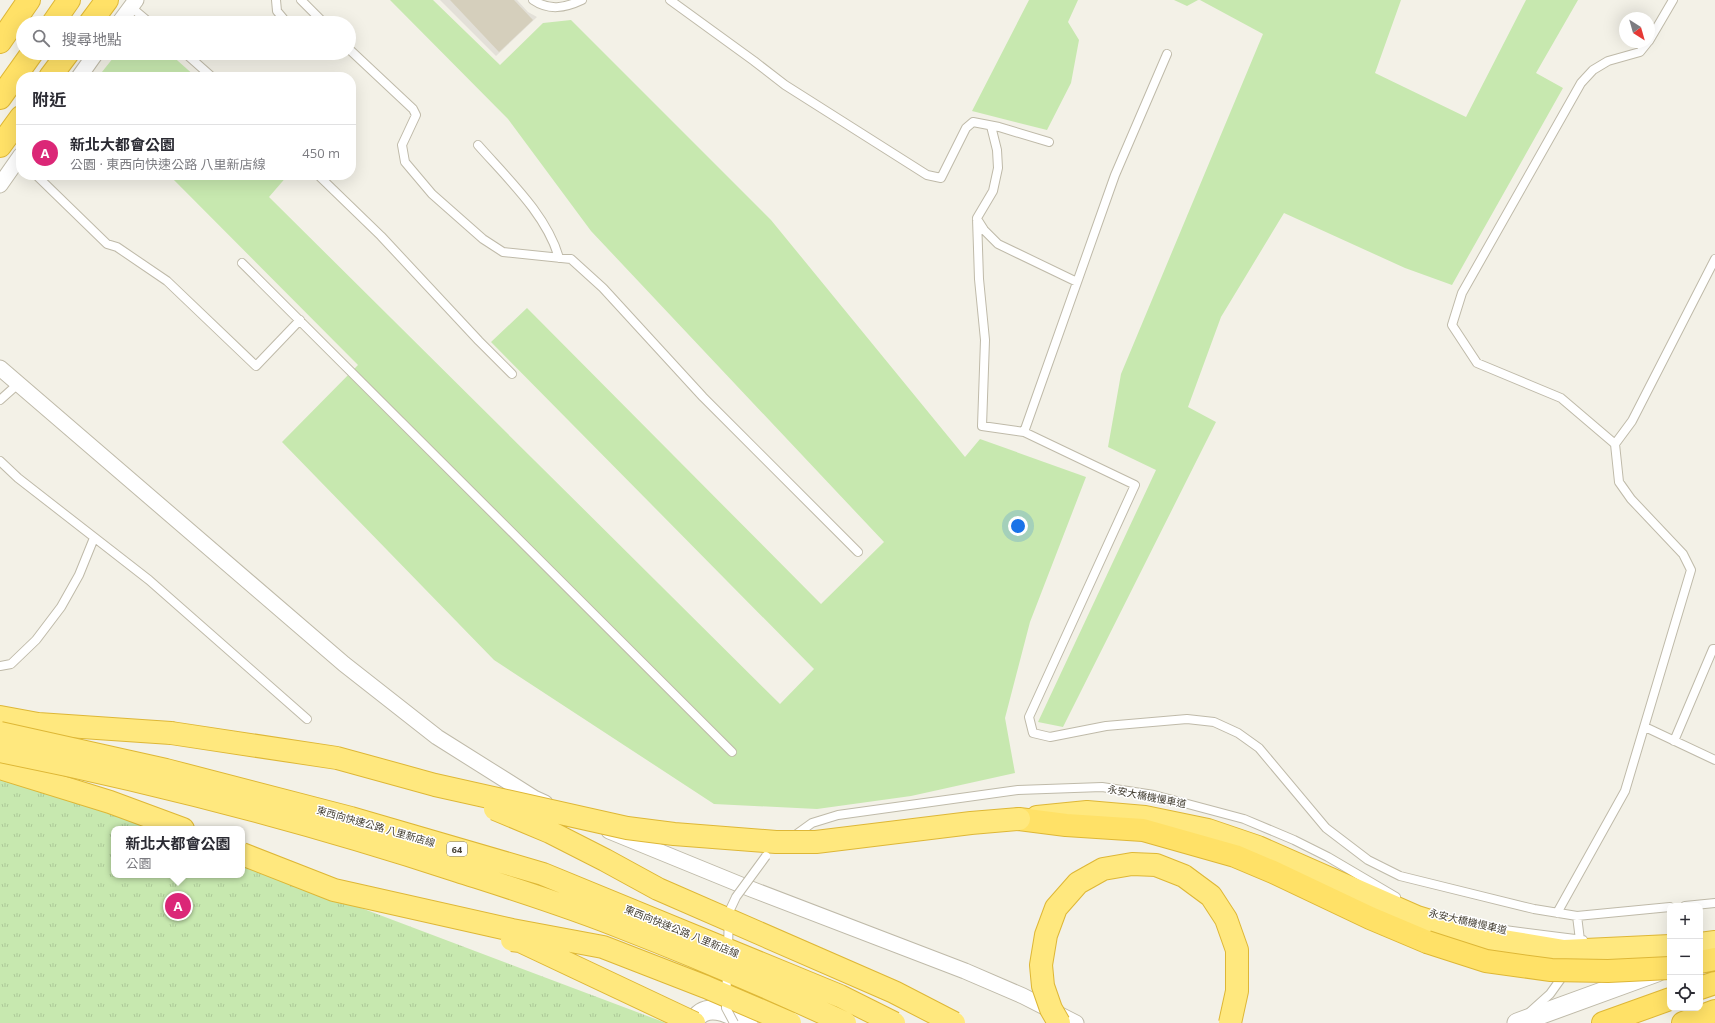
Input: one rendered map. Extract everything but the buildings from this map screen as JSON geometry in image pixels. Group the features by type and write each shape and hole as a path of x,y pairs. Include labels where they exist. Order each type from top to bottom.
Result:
{"highway":[{"path":"18,16 29,0"},
{"path":"19,16 35,0"},
{"path":"58,16 69,0"},
{"path":"95,16 107,0"},
{"path":"0,42 15,20"},
{"path":"18,72 27,60"},
{"path":"54,72 63,60"},
{"path":"0,98 16,76"},
{"path":"0,146 16,124"},
{"path":"0,717 38,724 171,733 337,758 435,785 627,828 674,834 776,842 816,842 971,823 1087,812 1145,817 1208,830 1258,847 1417,917 1485,938 1564,951 1667,946"},
{"name":"東西向快速公路 八里新店線","path":"0,733 166,770 351,818 543,874 840,996 894,1023"},
{"name":"東西向快速公路 八里新店線","path":"0,751 54,761 226,803 386,848 544,899 622,927 845,1023"},
{"path":"0,768 110,802 175,826"},
{"path":"435,785 448,792 550,832 658,888 894,992 954,1023"},
{"path":"1019,819 1066,825 1143,830 1235,856 1274,872 1370,918 1427,942 1486,960 1551,970 1608,971 1667,967"},
{"path":"245,855 334,890 425,918 520,942 694,1023"},
{"path":"1059,1023 1051,1009 1043,986 1041,965 1046,935 1056,908 1078,883 1103,869 1132,864 1156,865 1184,876 1211,896 1226,919 1237,950 1237,991 1230,1023"},
{"path":"334,890 512,930 603,947 706,987 790,1023"},
{"path":"1703,944 1715,942"},
{"path":"1703,961 1715,959"},
{"path":"1703,987 1715,983"},
{"path":"1603,1023 1667,1000"},
{"path":"1683,1023 1715,1011"}],"street":[{"path":"124,16 133,3"},
{"path":"83,72 91,60"},
{"path":"0,185 16,163"},
{"path":"0,368 344,664 437,737 534,798 635,843 965,971 1023,996 1076,1023"},
{"path":"1703,955 1715,951"},
{"path":"1518,1022 1667,968"},
{"path":"694,1023 697,1016 709,1010 720,1011 748,1023"}],"lane":[{"path":"276,0 277,11 281,16"},
{"path":"301,0 317,16"},
{"path":"533,0 550,8 570,6 582,0"},
{"path":"670,0 754,60 785,85 927,175 941,178 966,128 973,122 1049,142"},
{"path":"1655,32 1673,0"},
{"path":"133,3 144,16"},
{"path":"1615,444 1561,398 1477,364 1452,325 1462,293 1581,82 1593,70 1608,61 1640,52 1644,48"},
{"path":"1024,432 1115,175 1167,54"},
{"path":"356,55 414,109 416,114 402,145 405,162 432,194 483,239 504,252 571,259 603,288 703,397 858,552"},
{"path":"193,60 206,72"},
{"path":"991,126 997,150 998,168 993,191 976,218 984,340 982,426 1024,432 1135,485 1029,717 1033,733 1050,737 1114,725 1187,719 1214,722 1238,733 1259,748 1326,828 1368,860 1400,876 1557,913 1576,916 1667,907"},
{"path":"478,145 526,200 547,228 555,242 559,258"},
{"path":"41,180 107,244 117,248 167,281 256,366 300,320"},
{"path":"323,180 382,236 479,341 512,374"},
{"path":"976,218 984,230 998,244 1077,282"},
{"path":"1557,913 1625,791 1691,570 1683,554 1631,500 1619,482 1615,444 1632,421 1715,259"},
{"path":"242,263 732,752"},
{"path":"0,400 18,384"},
{"path":"0,461 18,478 148,580 307,719"},
{"path":"0,666 11,664 36,640 61,606 79,575 94,538"},
{"path":"1674,741 1713,649 1715,649"},
{"path":"1645,727 1715,760"},
{"name":"永安大橋機慢車道","path":"734,1023 726,1008 729,912 736,897 766,856 812,823 838,815 1018,790 1102,787 1154,795 1244,819 1294,840 1404,900"},
{"path":"1703,904 1715,903"},
{"name":"永安大橋機慢車道","path":"1425,911 1454,919"},
{"path":"1518,1022 1550,994 1581,950 1576,916"},
{"name":"永安大橋機慢車道","path":"1468,922 1581,950"}],"shaded area":[{"path":"440,0 517,0 528,12 537,17 496,56"}],"green space":[{"path":"390,0 433,0 500,65 543,23 571,20 771,220 965,457 980,439 1086,477 1030,622 1005,718 1015,773 911,796 817,809 714,804 494,660 282,442 358,365 174,180 284,180 269,197 780,704 814,669 491,342 527,308 821,604 884,542 591,231 508,119"},
{"path":"1029,0 1078,0 1068,22 1079,40 1071,83 1047,130 972,111"},
{"path":"1174,0 1198,0 1187,6"},
{"path":"1200,0 1401,0 1375,73 1466,117 1526,0 1578,0 1536,73 1563,88 1452,285 1405,268 1284,213 1221,317 1188,407 1216,422 1063,727 1038,722 1156,470 1108,447 1121,374 1263,34"},
{"path":"111,60 177,60 190,72 102,72"},
{"path":"0,779 46,789 145,826 111,826 111,878 245,878 245,864 666,1023 0,1023"}],"place":[{"name":"新北大都會公園","path":"178,906"}]}
